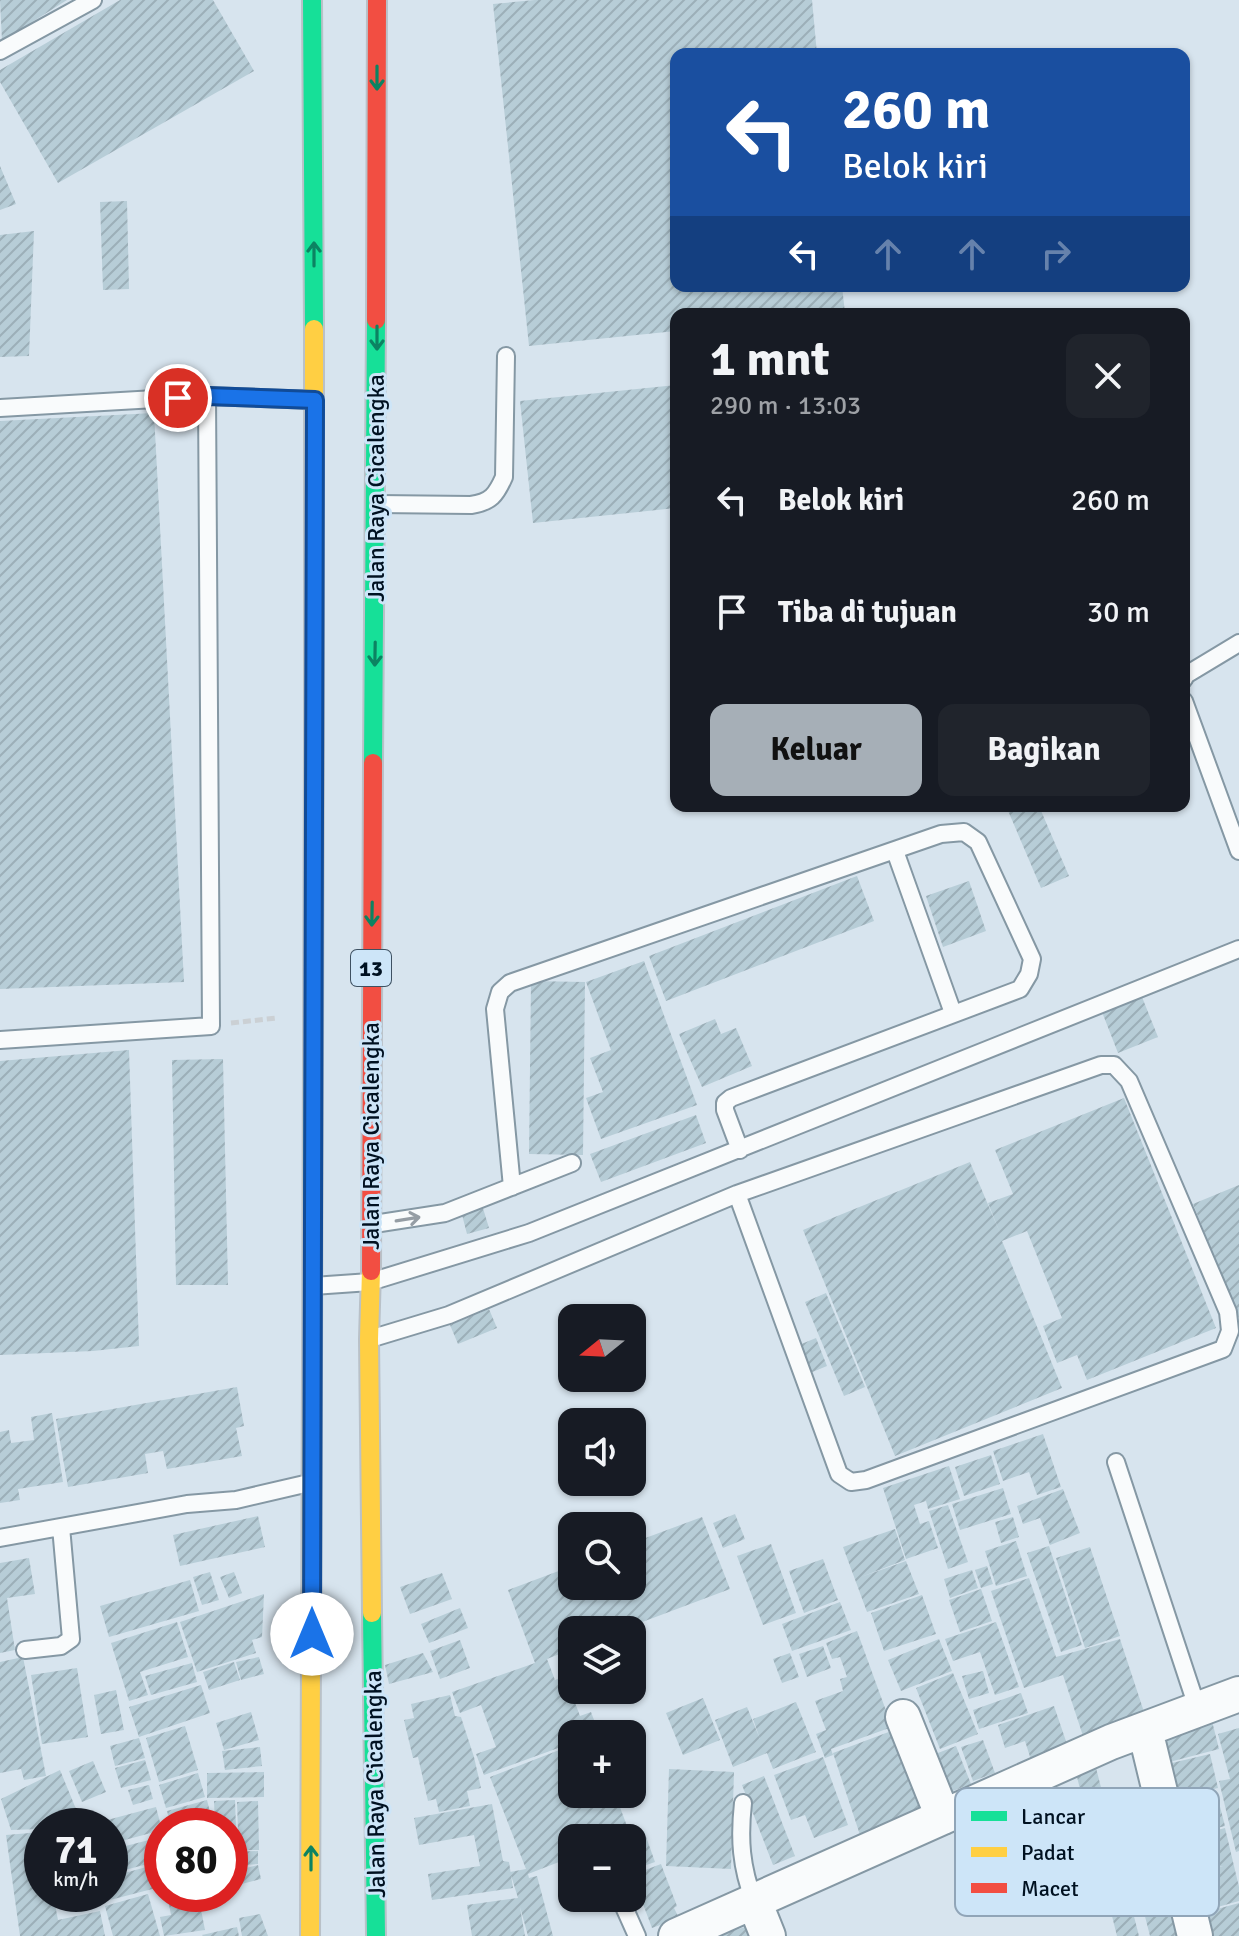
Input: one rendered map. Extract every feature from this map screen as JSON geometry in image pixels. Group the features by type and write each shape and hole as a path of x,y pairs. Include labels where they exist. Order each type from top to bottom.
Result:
{"highway":[{"path":"310,1936 315,400 312,0"},
{"name":"Jalan Raya Cicalengka","path":"376,1936 369,1339 377,0"}],"street":[{"path":"1008,1788 1111,1742 1239,1694"},
{"path":"903,1717 943,1817"},
{"path":"1145,1730 1159,1788"},
{"path":"676,1936 955,1812"},
{"path":"754,1901 768,1936"},
{"path":"1190,1916 1195,1936"}],"lane":[{"path":"0,51 93,0"},
{"path":"376,504 471,505 485,503 497,494 504,477 506,356"},
{"path":"0,1040 211,1026 207,396"},
{"path":"0,408 207,396 315,400"},
{"path":"1190,673 1239,643"},
{"path":"1190,717 1239,851"},
{"path":"512,1187 495,1009 500,992 510,983 941,834 964,832 978,842 1032,959 1029,974 1020,989 731,1098 725,1103 725,1110 740,1150"},
{"path":"895,851 953,1013"},
{"path":"311,1286 370,1282 529,1233 1239,949"},
{"path":"369,1339 449,1315 737,1194 1101,1065 1114,1065 1129,1081 1228,1312 1230,1331 1223,1349 866,1480 851,1482 839,1474 737,1194"},
{"path":"372,1224 445,1213 572,1163"},
{"path":"1116,1462 1198,1710"},
{"path":"0,1538 187,1504 236,1500 313,1483"},
{"path":"25,1650 61,1646 71,1639 61,1527"},
{"path":"743,1803 739,1833 741,1857 743,1873 754,1901"},
{"path":"626,1912 637,1936"}],"path":[{"path":"211,1026 314,1014"}],"building":[{"path":"0,0 67,0 2,41"},
{"path":"120,0 213,0 254,71 58,183 0,82 0,70"},
{"path":"535,0 812,0 816,48 670,48 670,292 843,292 844,308 670,308 670,332 529,346 493,4"},
{"path":"0,166 16,204 0,210"},
{"path":"127,201 129,289 103,290 100,202"},
{"path":"34,231 29,356 0,357 0,235"},
{"path":"670,386 670,509 533,523 520,401"},
{"path":"154,413 184,982 0,989 0,421"},
{"path":"1009,812 1042,812 1069,876 1041,888"},
{"path":"857,876 874,921 666,1001 649,956"},
{"path":"969,881 986,931 943,947 926,896"},
{"path":"644,961 697,1105 601,1139 586,1098 603,1092 590,1058 611,1050 586,982"},
{"path":"531,981 585,982 583,1155 529,1154"},
{"path":"1142,997 1158,1037 1118,1053 1102,1012"},
{"path":"715,1019 721,1034 736,1028 752,1066 702,1087 679,1034"},
{"path":"129,1050 139,1346 0,1355 0,1061"},
{"path":"223,1059 228,1285 176,1285 172,1060"},
{"path":"1124,1098 1216,1328 1087,1380 1077,1355 1057,1363 1043,1326 1062,1318 1027,1231 1002,1241 1062,1388 895,1456 803,1230 970,1162 1000,1233 988,1203 1013,1194 995,1150"},
{"path":"696,1115 706,1143 601,1182 590,1154"},
{"path":"1239,1185 1239,1318 1193,1204"},
{"path":"482,1205 489,1228 467,1234 461,1211"},
{"path":"826,1293 865,1387 844,1396 805,1302"},
{"path":"489,1309 497,1328 458,1344 450,1325"},
{"path":"816,1338 827,1366 810,1373 799,1345"},
{"path":"237,1387 244,1426 236,1428 242,1456 167,1469 163,1451 145,1454 148,1473 68,1487 56,1419"},
{"path":"52,1413 63,1482 18,1489 20,1500 0,1503 0,1432 9,1430 11,1443 34,1440 31,1417"},
{"path":"1043,1434 1061,1487 1037,1495 1029,1472 1003,1481 993,1451"},
{"path":"991,1455 1000,1484 964,1496 955,1467"},
{"path":"949,1466 960,1499 928,1509 926,1501 914,1505 920,1524 929,1521 938,1548 906,1559 883,1488"},
{"path":"1003,1488 1011,1514 960,1530 952,1504"},
{"path":"1063,1489 1080,1533 1050,1545 1040,1518 1023,1524 1017,1506"},
{"path":"948,1505 968,1562 948,1569 929,1511"},
{"path":"735,1514 745,1539 723,1548 713,1523"},
{"path":"258,1516 265,1547 180,1566 173,1535"},
{"path":"702,1517 730,1589 646,1621 646,1616 558,1616 558,1655 547,1659 555,1680 558,1679 558,1704 576,1704 580,1716 591,1712 594,1720 558,1720 558,1748 484,1775 476,1754 496,1747 481,1705 460,1713 452,1692 535,1663 508,1590 558,1571 558,1600 646,1600 646,1538"},
{"path":"1013,1517 1019,1537 1001,1543 995,1522"},
{"path":"895,1529 905,1560 861,1577 906,1561 919,1594 867,1612 843,1547"},
{"path":"1016,1541 1027,1576 996,1586 985,1551"},
{"path":"771,1544 796,1613 763,1625 737,1556"},
{"path":"1049,1546 1082,1645 1061,1652 1027,1553"},
{"path":"1090,1547 1120,1636 1085,1648 1056,1558"},
{"path":"29,1558 35,1594 7,1598 15,1650 0,1653 0,1563"},
{"path":"823,1559 838,1600 804,1613 789,1571"},
{"path":"987,1566 993,1584 981,1588 975,1570"},
{"path":"972,1570 978,1588 950,1598 944,1579"},
{"path":"210,1572 219,1600 202,1605 193,1577"},
{"path":"234,1572 242,1593 229,1598 220,1577"},
{"path":"442,1573 452,1599 410,1614 400,1587"},
{"path":"1029,1578 1056,1657 1120,1639 1146,1718 1084,1739 1063,1675 1024,1688 991,1591"},
{"path":"190,1580 199,1611 109,1637 100,1606"},
{"path":"981,1589 992,1621 960,1632 949,1600"},
{"path":"264,1594 262,1637 252,1640 256,1653 197,1672 180,1622"},
{"path":"922,1595 936,1634 884,1651 871,1613"},
{"path":"840,1602 851,1630 792,1651 782,1624"},
{"path":"460,1608 468,1628 429,1643 421,1624"},
{"path":"177,1622 188,1657 140,1672 148,1695 129,1701 111,1643"},
{"path":"996,1622 1019,1687 995,1695 980,1652 953,1661 945,1639"},
{"path":"857,1631 892,1727 831,1749 833,1755 825,1758 816,1734 826,1730 815,1701 843,1691 840,1679 847,1677 840,1657 832,1659 826,1643"},
{"path":"939,1639 952,1671 901,1691 888,1660"},
{"path":"460,1640 470,1668 440,1679 430,1651"},
{"path":"823,1646 831,1668 807,1677 799,1654"},
{"path":"423,1653 433,1672 389,1684 385,1665"},
{"path":"790,1653 799,1677 782,1683 773,1659"},
{"path":"23,1657 46,1776 24,1780 21,1769 0,1773 0,1662"},
{"path":"259,1657 264,1674 241,1680 236,1662"},
{"path":"234,1662 240,1680 209,1690 203,1672"},
{"path":"192,1663 197,1682 151,1695 145,1676"},
{"path":"77,1668 88,1737 42,1744 31,1675"},
{"path":"983,1671 989,1693 969,1699 962,1676"},
{"path":"953,1673 978,1734 940,1749 916,1688"},
{"path":"201,1685 210,1713 139,1737 129,1707"},
{"path":"116,1690 124,1730 101,1734 94,1695"},
{"path":"1021,1693 1028,1713 979,1729 973,1710"},
{"path":"450,1695 455,1716 461,1717 481,1788 467,1791 470,1806 439,1812 436,1799 428,1801 418,1757 413,1758 404,1720 414,1718 411,1704"},
{"path":"703,1698 720,1740 683,1755 666,1713"},
{"path":"796,1702 816,1752 773,1769 767,1753 733,1767 715,1720 747,1707 760,1739 753,1719"},
{"path":"1054,1706 1068,1747 1031,1760 1025,1741 1005,1748 998,1725"},
{"path":"251,1712 259,1740 224,1750 216,1723"},
{"path":"1210,1713 1219,1749 1158,1765 1148,1730"},
{"path":"185,1726 198,1770 159,1782 146,1738"},
{"path":"1239,1728 1239,1851 1236,1852 1219,1781 1230,1779 1218,1734"},
{"path":"894,1730 925,1815 861,1838 833,1753"},
{"path":"139,1738 145,1758 115,1766 110,1746"},
{"path":"983,1740 995,1773 973,1781 961,1747"},
{"path":"956,1746 971,1784 940,1796 925,1758"},
{"path":"260,1747 262,1766 225,1770 222,1751"},
{"path":"558,1750 558,1808 620,1808 626,1824 558,1824 558,1862 528,1874 529,1878 537,1876 553,1936 528,1936 520,1907 525,1936 472,1936 467,1905 518,1898 510,1872 526,1869 490,1777"},
{"path":"1210,1754 1218,1788 1164,1788 1159,1766"},
{"path":"823,1757 848,1825 814,1838 805,1815 791,1820 774,1775"},
{"path":"145,1760 151,1780 121,1788 115,1768"},
{"path":"1094,1760 1101,1788 1080,1788 1074,1765"},
{"path":"93,1761 106,1792 82,1802 69,1771"},
{"path":"669,1769 734,1772 731,1869 666,1866"},
{"path":"60,1770 76,1808 24,1808 24,1830 11,1830 1,1799"},
{"path":"264,1772 264,1797 207,1798 207,1773"},
{"path":"198,1773 205,1797 166,1808 159,1785"},
{"path":"764,1776 795,1856 773,1865 742,1785"},
{"path":"149,1785 153,1799 133,1805 128,1790"},
{"path":"207,1800 209,1808 178,1808"},
{"path":"235,1800 235,1808 214,1808 214,1801"},
{"path":"258,1801 259,1850 248,1850 248,1808 237,1808 237,1802"},
{"path":"1219,1803 1225,1826 1219,1828"},
{"path":"492,1804 503,1861 509,1862 513,1888 432,1900 428,1874 480,1866 474,1835 419,1845 414,1818"},
{"path":"144,1810 144,1835 128,1839 128,1814"},
{"path":"1225,1828 1239,1887 1239,1901 1219,1907 1219,1867 1223,1866 1219,1867 1219,1830"},
{"path":"24,1834 24,1912 56,1912 58,1920 100,1912 105,1936 20,1936 6,1835"},
{"path":"646,1837 655,1862 646,1865"},
{"path":"144,1841 144,1865 128,1869 128,1845"},
{"path":"248,1851 258,1851 258,1864 248,1865"},
{"path":"661,1864 679,1918 652,1928 646,1912 646,1870"},
{"path":"258,1865 261,1879 248,1882 248,1868"},
{"path":"144,1868 144,1891 128,1895 128,1872"},
{"path":"144,1895 144,1912 153,1912 160,1936 113,1936 107,1912 128,1912 128,1900"},
{"path":"1239,1903 1239,1936 1198,1936 1192,1916 1219,1916 1219,1909"},
{"path":"170,1912 202,1912 205,1930 164,1936 160,1917 171,1915"},
{"path":"260,1914 268,1936 242,1936 239,1918"},
{"path":"1112,1916 1134,1916 1139,1936 1117,1936"},
{"path":"1145,1916 1181,1916 1186,1936 1150,1936"},
{"path":"755,1924 758,1936 719,1935"},
{"path":"237,1927 239,1936 202,1935"}],"traffic: fast":[{"path":"312,0 314,329"},
{"path":"373,763 376,320"},
{"path":"312,1362 314,747"},
{"path":"372,1613 376,1936"}],"traffic: slow":[{"path":"314,329 314,747"},
{"path":"371,1271 372,1613"},
{"path":"310,1936 312,1362"}],"traffic: jam":[{"path":"376,320 377,0"},
{"path":"371,1271 373,763"}],"route":[{"path":"178,398 207,396 315,400 312,1634"}]}
